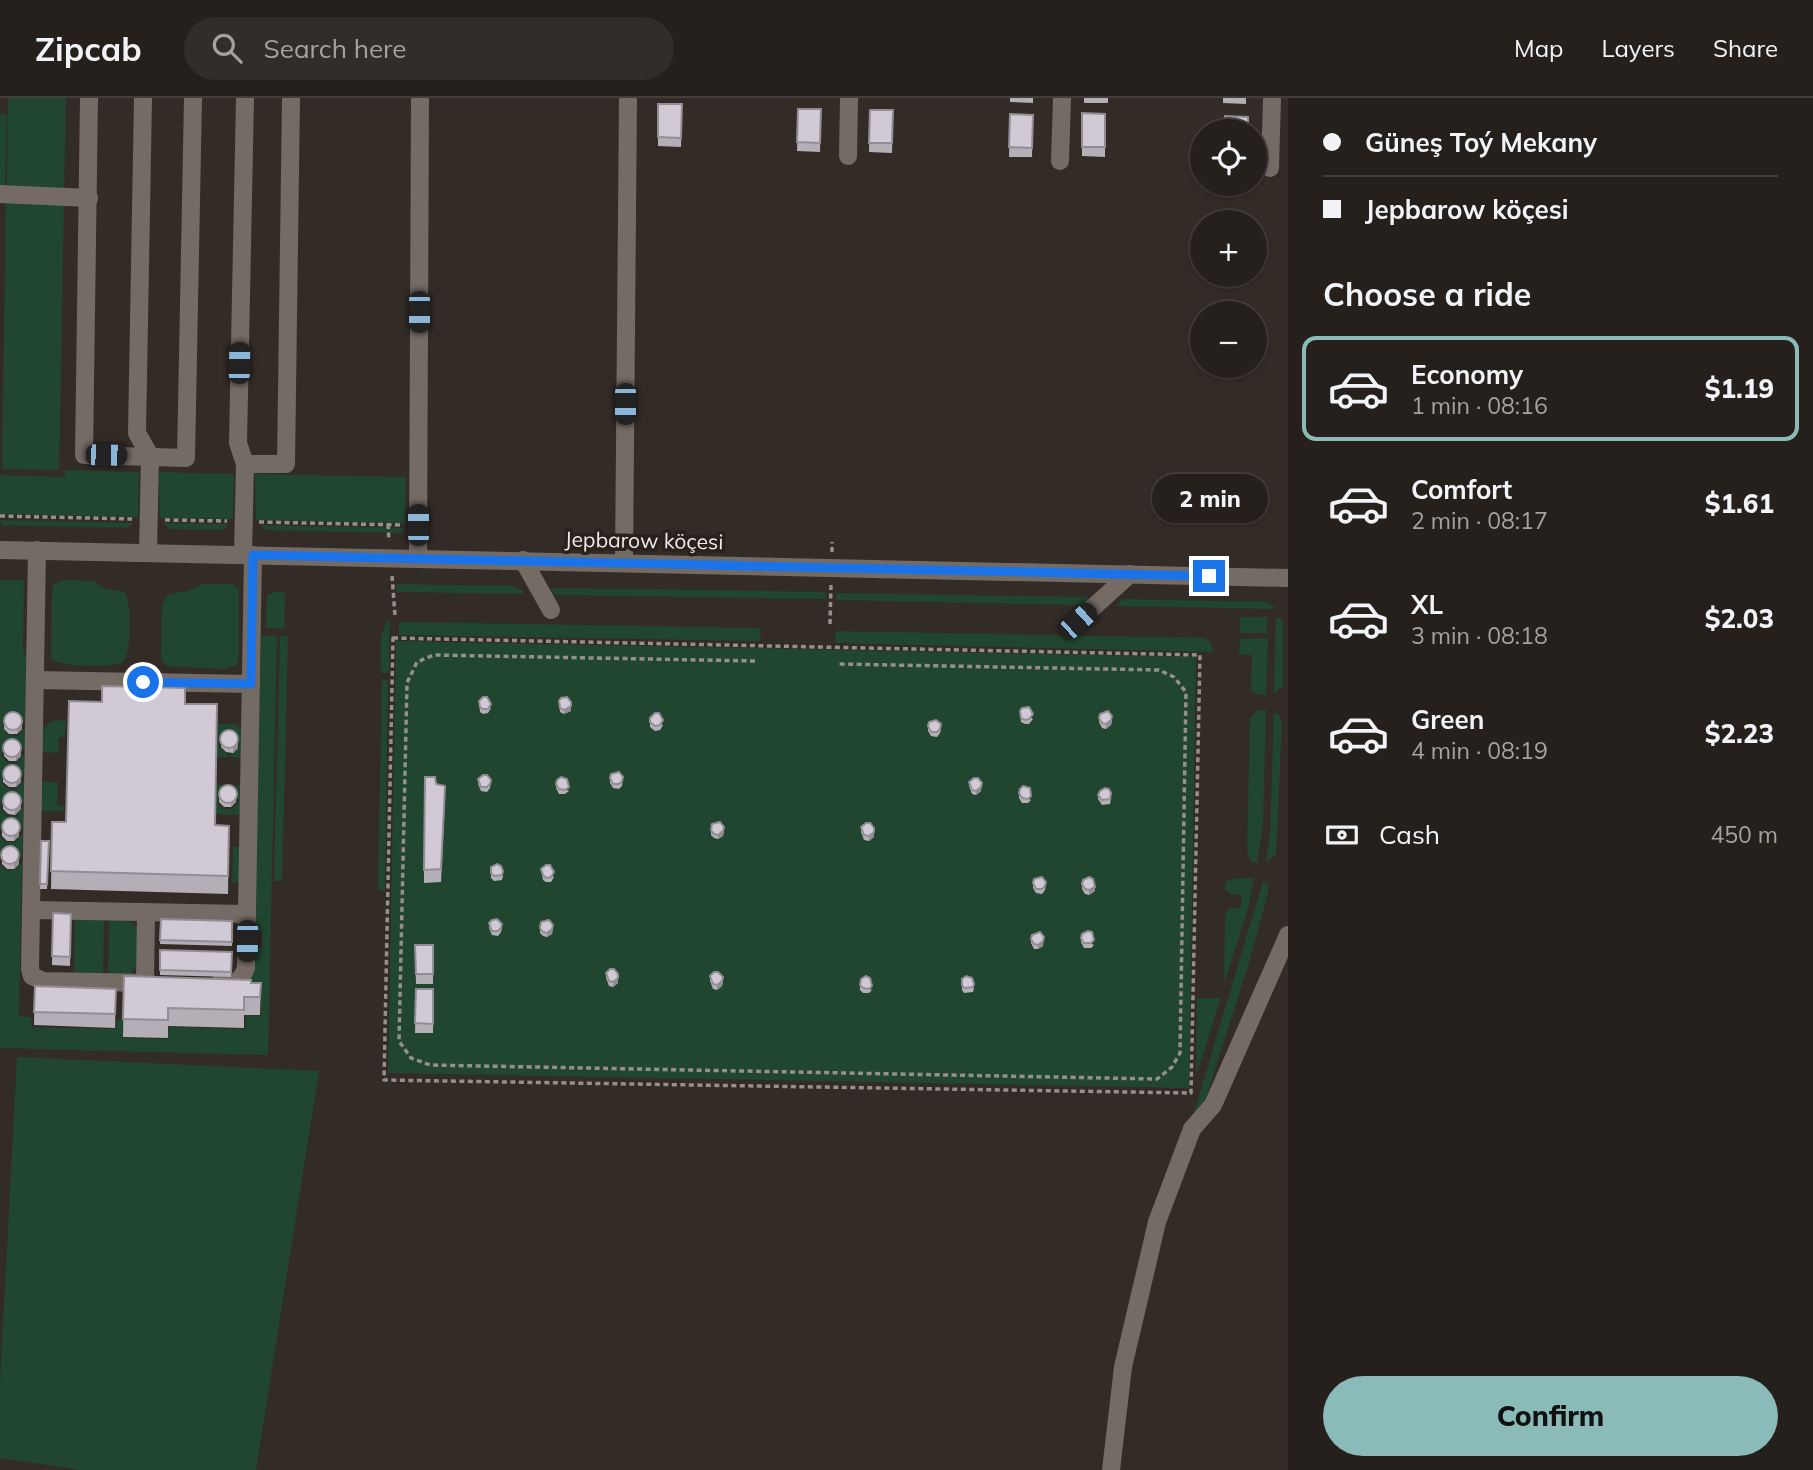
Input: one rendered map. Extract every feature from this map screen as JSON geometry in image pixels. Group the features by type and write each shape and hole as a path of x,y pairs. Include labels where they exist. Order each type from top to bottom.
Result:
{"street":[{"path":"89,98 83,455 186,458 193,98"},
{"path":"143,98 137,433 150,456 148,553"},
{"path":"205,984 238,982 246,968 251,684 244,464 237,443 245,98"},
{"path":"244,464 286,464 291,98"},
{"path":"418,558 420,98"},
{"path":"624,562 628,98"},
{"path":"848,156 849,98"},
{"path":"1060,161 1062,98"},
{"path":"1270,168 1272,98"},
{"path":"0,194 89,198"},
{"name":"Jepbarow köçesi","path":"0,550 1288,578"},
{"path":"37,550 30,969 37,979 169,983"},
{"path":"523,560 551,610"},
{"path":"1078,621 1130,574"},
{"path":"35,680 251,684"},
{"path":"31,910 247,914"},
{"path":"145,983 146,912"},
{"path":"1111,1470 1123,1367 1157,1222 1192,1129 1213,1105 1288,935"}],"path":[{"path":"0,516 418,525"},
{"path":"393,638 759,645 1200,655 1191,1093 384,1080 393,638"},
{"path":"755,661 434,655 417,662 407,683 399,1041 411,1058 430,1065 1157,1079 1172,1067 1180,1053 1186,692 1174,677 1159,670 838,664"}],"green space":[{"path":"8,98 66,98 64,191 7,187"},
{"path":"0,114 7,114 5,187 0,187"},
{"path":"6,199 64,204 59,470 2,469"},
{"path":"65,470 139,472 138,517 0,514 0,475 65,477"},
{"path":"159,472 234,474 233,519 160,518"},
{"path":"255,474 406,477 405,523 256,520"},
{"path":"0,520 134,523 127,528 2,525"},
{"path":"163,523 229,524 223,530 170,529"},
{"path":"260,525 405,528 399,533 267,530"},
{"path":"0,580 24,580 25,724 17,715 9,715 3,721 3,729 9,735 17,736 25,727 25,751 17,742 8,742 2,748 2,756 8,763 16,763 24,754 24,777 16,769 8,769 2,775 2,783 8,789 16,789 24,780 24,805 16,795 7,796 1,802 1,810 8,816 16,816 23,807 23,831 15,822 6,822 0,828"},
{"path":"63,580 93,581 104,589 125,592 130,628 123,662 86,666 65,664 51,659 52,588"},
{"path":"202,584 232,584 239,589 237,665 224,669 168,666 164,664 161,656 162,606 165,598"},
{"path":"396,584 513,586 524,594 396,592"},
{"path":"551,588 825,592 826,599 554,595"},
{"path":"285,592 284,629 266,628 267,595"},
{"path":"837,593 1087,597 1089,602 1084,605 836,600"},
{"path":"1123,599 1267,602 1277,609 1116,606"},
{"path":"1240,617 1267,617 1267,633 1240,633"},
{"path":"1276,618 1281,618 1283,623 1283,687 1274,693"},
{"path":"390,619 389,673 381,673 381,637"},
{"path":"399,622 761,628 760,641 399,635"},
{"path":"836,631 1205,638 1211,643 1213,652 835,643"},
{"path":"261,635 277,636 268,1055 0,1048 0,864 6,870 14,870 22,862 19,1016 31,1017 32,1027 115,1029 116,1019 123,1019 123,1038 168,1039 169,1027 245,1029 246,1015 261,1016 261,1000 232,996 253,948 262,948 262,931 253,931"},
{"path":"280,636 288,636 282,881 274,881"},
{"path":"1268,638 1266,695 1256,694 1251,689 1252,655 1239,654 1240,639"},
{"path":"396,641 1196,657 1189,1088 388,1073"},
{"path":"382,679 388,680 385,891 378,889"},
{"path":"1266,710 1263,824 1257,863 1250,861 1247,850 1250,718 1257,711"},
{"path":"1274,712 1280,715 1282,723 1276,854 1266,863 1270,832"},
{"path":"66,720 65,737 59,737 58,753 41,752 44,727 53,721"},
{"path":"218,724 235,724 241,729 241,758 230,757 239,748 239,740 234,734 226,733 219,739 219,747 228,757 217,757"},
{"path":"40,782 58,782 57,806 64,806 64,811 39,811"},
{"path":"216,785 227,785 218,794 218,803 223,809 232,809 238,803 238,795 230,785 241,786 240,815 215,814"},
{"path":"23,833 22,859 14,850 6,850 0,856 0,836 6,842 15,842"},
{"path":"233,847 239,847 239,882 232,882"},
{"path":"1254,878 1247,912 1224,984 1225,915 1230,908 1240,908 1242,895 1230,894 1225,890 1226,882 1231,879"},
{"path":"1263,881 1268,884 1268,893 1248,966 1203,1107 1194,1113"},
{"path":"75,919 104,919 103,977 74,976"},
{"path":"109,919 128,921 137,928 137,965 129,976 108,977"},
{"path":"1197,998 1221,998 1196,1076"},
{"path":"17,1057 319,1071 256,1470 81,1470 0,1458 0,1382"}],"building":[{"path":"658,104 682,104 681,138 658,137"},
{"path":"798,109 821,109 820,143 797,142"},
{"path":"870,110 893,110 892,143 869,143"},
{"path":"1082,113 1105,114 1105,147 1082,147"},
{"path":"1010,114 1033,115 1032,148 1009,147"},
{"path":"1225,116 1248,117 1248,119 1225,119"},
{"path":"102,686 185,688 185,704 217,704 215,825 229,826 228,876 51,871 52,822 66,822 69,701 102,702"},
{"path":"487,697 491,704 488,709 480,707 479,701"},
{"path":"567,697 571,706 564,710 560,708 559,701"},
{"path":"1029,707 1033,714 1029,719 1021,718 1022,708"},
{"path":"1108,711 1112,716 1111,720 1106,724 1102,723 1100,714"},
{"path":"13,712 19,715 22,721 19,727 13,730 7,727 4,721 7,715"},
{"path":"659,713 663,720 660,725 655,726 650,722 650,718"},
{"path":"936,720 941,724 940,729 931,732 929,722"},
{"path":"229,730 235,733 238,739 235,745 229,748 223,745 220,739 223,733"},
{"path":"12,739 18,742 21,748 18,754 12,757 6,754 3,748 6,742"},
{"path":"12,765 18,768 21,774 18,780 12,783 6,780 3,774 6,768"},
{"path":"619,772 623,777 622,781 613,784 611,774"},
{"path":"487,775 491,780 487,787 481,787 478,779"},
{"path":"425,777 435,777 436,784 445,786 441,869 424,870"},
{"path":"561,777 567,779 569,787 565,790 559,789 556,784"},
{"path":"978,778 982,783 976,791 972,790 969,782"},
{"path":"228,785 234,788 237,794 234,800 228,803 222,800 219,794 222,788"},
{"path":"1023,786 1030,788 1031,796 1028,799 1022,798 1019,793"},
{"path":"1105,788 1111,793 1110,799 1102,800 1098,795"},
{"path":"12,792 18,795 21,801 18,807 12,810 6,807 3,801 6,795"},
{"path":"11,818 17,821 20,827 17,833 11,836 5,833 2,827 5,821"},
{"path":"720,822 724,827 723,831 718,835 714,834 711,830 712,824"},
{"path":"870,823 874,828 874,832 869,836 864,835 861,827"},
{"path":"41,841 49,841 47,884 40,884"},
{"path":"10,846 16,849 19,855 16,861 10,864 4,861 1,855 4,849"},
{"path":"497,864 501,866 502,875 494,876 491,867"},
{"path":"550,865 554,872 551,877 546,878 541,869"},
{"path":"1042,877 1046,882 1045,886 1036,889 1034,879"},
{"path":"1089,877 1093,879 1095,887 1089,890 1082,884 1083,880"},
{"path":"53,913 71,914 70,957 52,956"},
{"path":"161,919 232,921 232,942 160,940"},
{"path":"497,919 502,924 501,928 492,931 489,923"},
{"path":"549,920 553,925 552,929 547,933 543,932 540,928 541,922"},
{"path":"1040,932 1044,937 1043,941 1038,945 1034,944 1032,935"},
{"path":"1092,932 1094,940 1084,943 1082,934"},
{"path":"415,945 433,945 433,974 416,974"},
{"path":"160,950 232,952 231,972 160,970"},
{"path":"614,969 618,974 618,978 613,982 609,981 606,973"},
{"path":"714,972 723,977 717,985 713,984 710,976"},
{"path":"124,976 251,980 251,983 261,983 260,997 244,997 244,1010 168,1008 168,1020 123,1019"},
{"path":"866,976 870,978 872,986 869,989 860,985 861,979"},
{"path":"966,976 972,978 973,987 964,988 962,985 962,979"},
{"path":"35,986 116,989 115,1014 34,1012"},
{"path":"416,989 433,989 433,1024 415,1023"}],"route":[{"path":"143,682 251,684 253,555 1209,576"}]}
